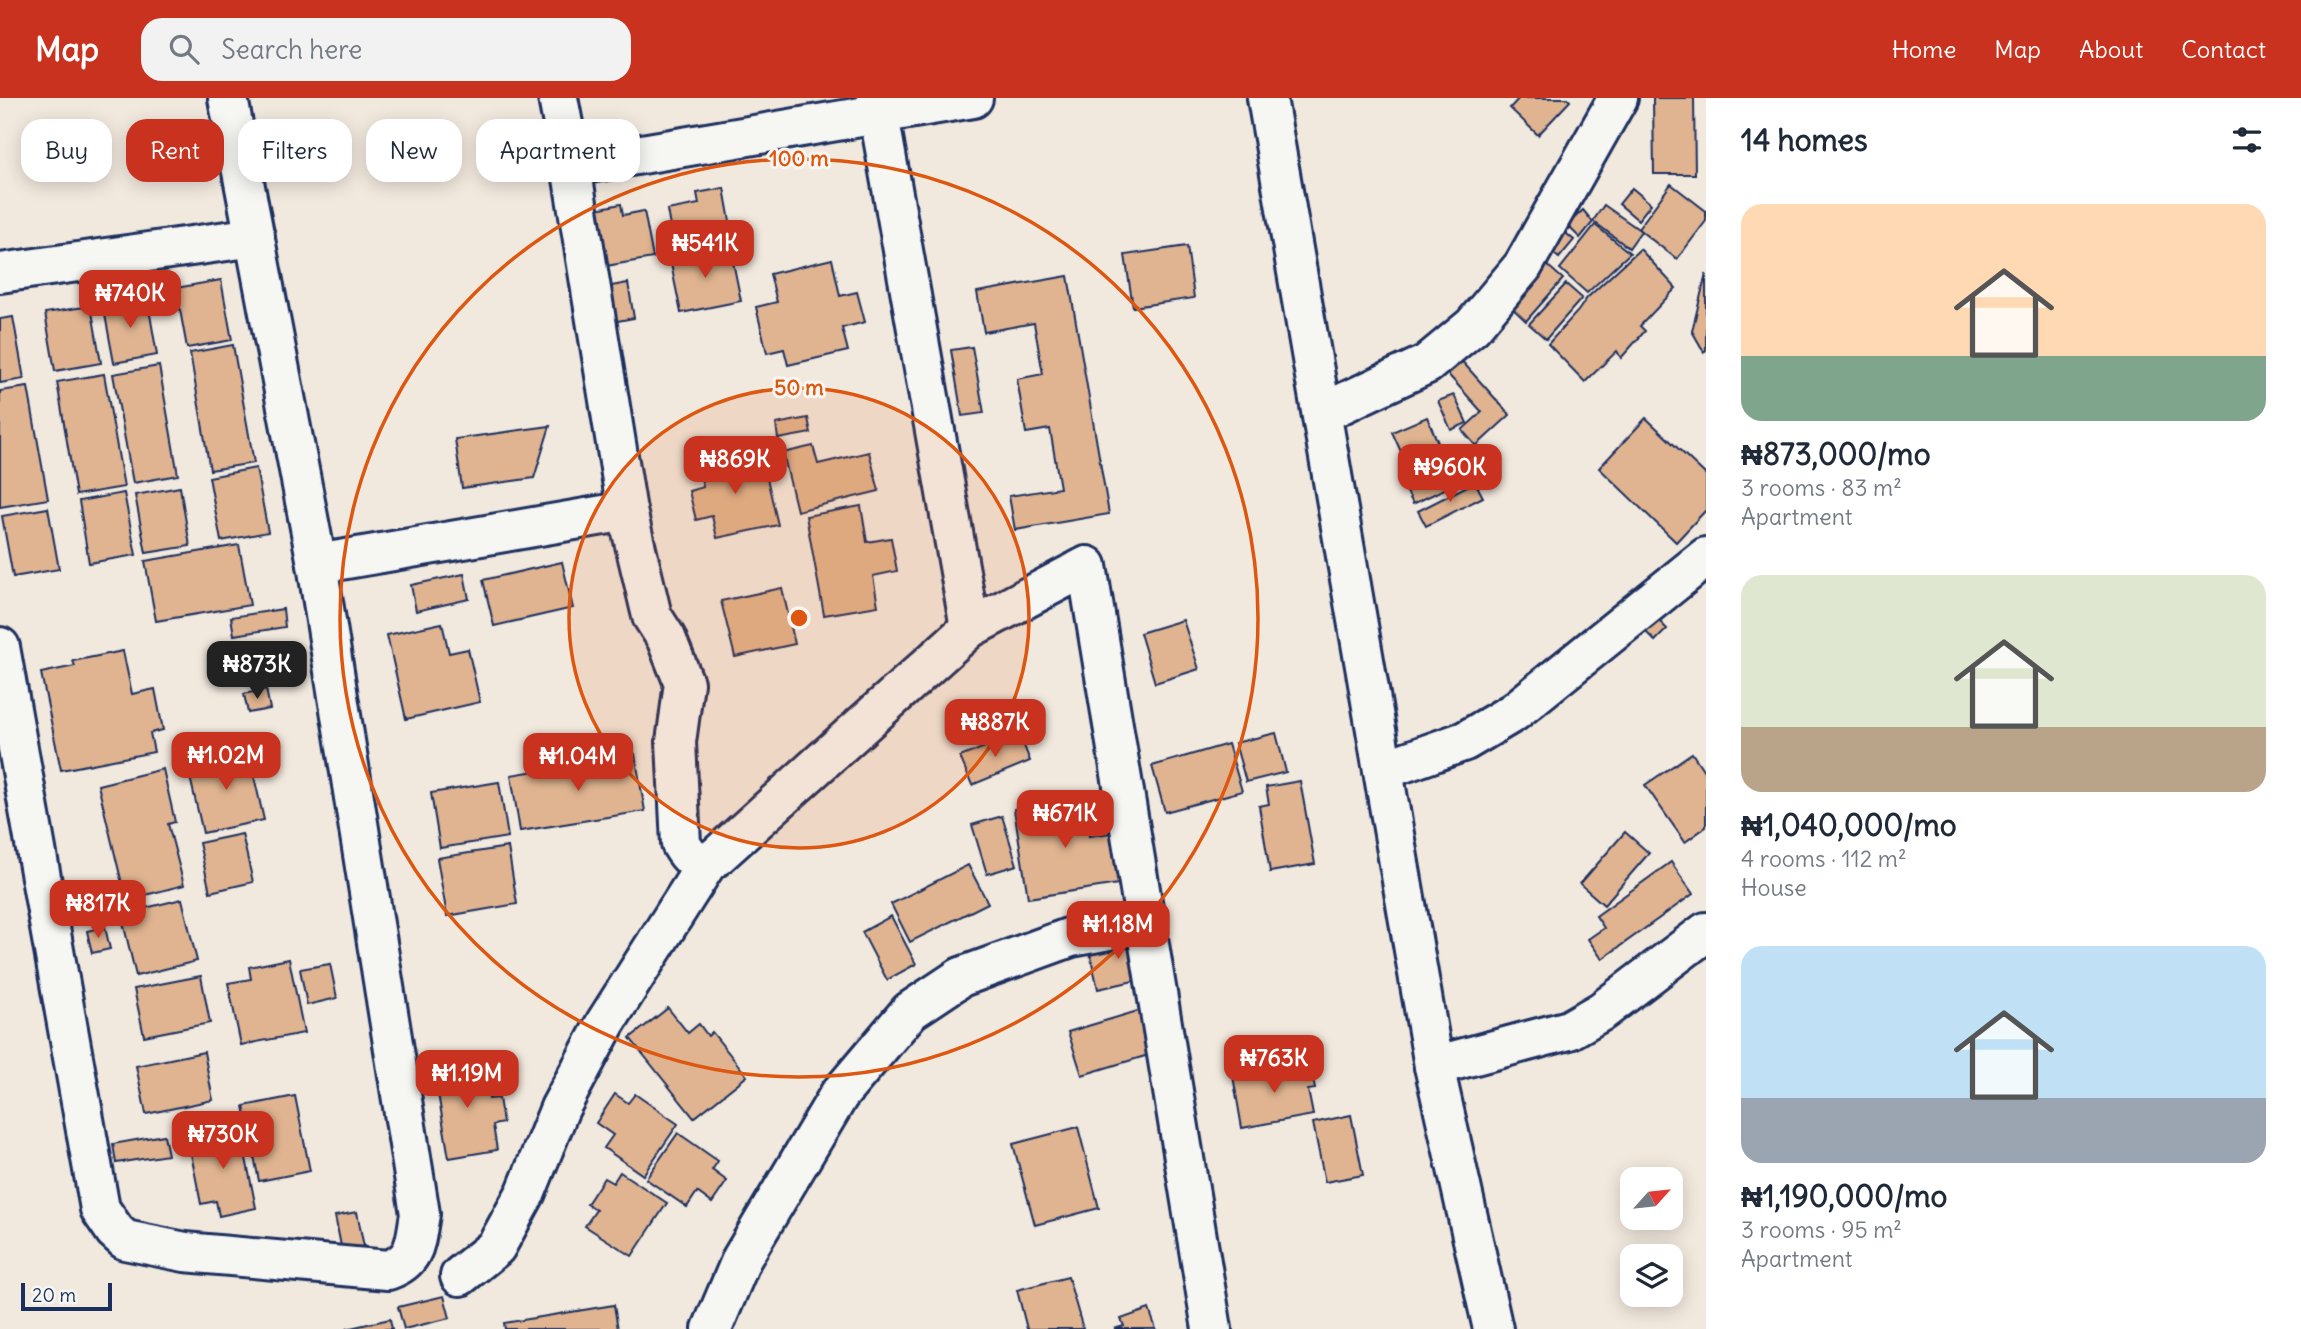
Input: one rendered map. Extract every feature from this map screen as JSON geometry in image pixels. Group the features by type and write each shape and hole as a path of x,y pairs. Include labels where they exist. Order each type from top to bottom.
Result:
{"street":[{"path":"0,647 100,1209 115,1231 125,1240 185,1252 387,1270 402,1265 413,1252 420,1214 317,564 228,98"},
{"path":"558,98 562,119"},
{"path":"640,153 878,106 973,98"},
{"path":"1267,98 1434,1066 1493,1329"},
{"path":"1322,413 1427,364 1473,326 1523,266 1618,98"},
{"path":"878,106 970,628"},
{"path":"574,182 627,511 652,616 666,638 684,683 676,742 681,845 688,857 707,863"},
{"path":"0,273 255,237"},
{"path":"317,564 627,511"},
{"path":"1383,771 1465,741 1514,712 1706,557"},
{"path":"460,1276 496,1247 526,1192 560,1108 606,1022 707,863 970,628 1087,566 1212,1329"},
{"path":"712,1329 742,1258 839,1095 911,1011 961,977 1071,937 1146,923"},
{"path":"1434,1066 1569,1030 1602,1011 1706,932"}],"building":[{"path":"1519,98 1567,98 1570,101 1538,135 1510,108"},
{"path":"1653,98 1694,98 1695,174 1654,174"},
{"path":"1671,184 1706,211 1706,221 1677,259 1638,229"},
{"path":"724,188 733,238 674,249 667,210 699,204 697,193"},
{"path":"1632,188 1651,204 1638,220 1619,204"},
{"path":"621,204 623,215 644,211 653,258 606,266 596,209"},
{"path":"1604,205 1641,231 1629,248 1593,221"},
{"path":"1583,210 1593,222 1580,238 1567,225"},
{"path":"1595,225 1630,253 1587,293 1560,269"},
{"path":"1562,230 1574,240 1559,258 1547,248"},
{"path":"1187,246 1194,298 1133,307 1125,255"},
{"path":"730,247 741,301 681,313 670,259"},
{"path":"1640,249 1676,288 1640,326 1645,331 1621,358 1617,351 1585,382 1548,344 1587,298"},
{"path":"832,259 840,296 857,292 865,322 842,328 848,351 788,365 784,349 767,353 756,307 777,302 770,274"},
{"path":"1547,265 1563,279 1526,321 1510,306"},
{"path":"1706,274 1706,350 1704,352 1692,331"},
{"path":"1068,276 1109,514 1015,530 1009,496 1060,488 1050,429 1026,433 1017,379 1043,374 1034,323 984,332 977,292"},
{"path":"221,280 232,340 187,348 176,288"},
{"path":"628,283 634,318 612,322 606,287"},
{"path":"1566,284 1582,298 1546,339 1529,324"},
{"path":"147,297 157,355 114,363 103,304"},
{"path":"91,306 101,363 55,371 45,313"},
{"path":"13,317 24,379 0,383 0,319"},
{"path":"233,345 254,463 210,470 190,353"},
{"path":"972,347 984,413 962,416 951,350"},
{"path":"1459,358 1510,415 1476,446 1462,430 1482,412 1445,371"},
{"path":"159,366 178,475 133,483 113,374"},
{"path":"104,374 124,487 76,495 57,382"},
{"path":"28,387 48,499 0,507 0,391"},
{"path":"1454,395 1467,423 1451,430 1438,401"},
{"path":"1427,417 1442,452 1408,467 1392,432"},
{"path":"808,418 811,433 778,439 776,424"},
{"path":"1646,418 1706,475 1706,510 1676,542 1599,468"},
{"path":"550,426 534,478 462,488 455,439"},
{"path":"813,446 818,464 869,452 879,491 797,511 783,453"},
{"path":"761,453 778,525 717,538 712,516 696,520 689,491 703,487 699,467"},
{"path":"1464,458 1472,476 1413,504 1404,486"},
{"path":"256,468 268,532 221,541 209,477"},
{"path":"1475,482 1483,497 1426,526 1418,511"},
{"path":"180,487 190,546 146,553 135,495"},
{"path":"124,493 136,555 89,563 79,501"},
{"path":"861,506 867,542 891,538 897,571 873,576 878,606 824,615 806,516"},
{"path":"48,508 59,569 13,577 2,516"},
{"path":"239,545 250,605 156,621 145,561"},
{"path":"562,562 573,608 494,626 483,580"},
{"path":"464,574 469,599 416,611 411,585"},
{"path":"782,588 795,644 735,657 721,601"},
{"path":"283,609 285,627 234,635 231,617"},
{"path":"1648,610 1667,629 1655,641 1636,622"},
{"path":"1183,620 1199,669 1155,683 1140,633"},
{"path":"442,623 449,653 468,649 480,702 406,719 387,635"},
{"path":"123,651 132,694 155,689 163,730 150,733 154,752 61,770 41,673 75,666 73,661"},
{"path":"266,689 270,709 248,713 244,694"},
{"path":"1019,733 1030,761 972,785 960,757"},
{"path":"1276,733 1286,772 1246,782 1235,743"},
{"path":"1228,744 1242,791 1165,812 1152,766"},
{"path":"248,750 264,820 203,833 187,764"},
{"path":"1692,753 1706,774 1706,827 1685,842 1645,785"},
{"path":"635,754 645,811 520,831 511,775"},
{"path":"163,769 175,822 168,824 184,885 126,900 98,785"},
{"path":"1300,781 1315,864 1270,872 1259,806 1269,804 1266,787"},
{"path":"499,782 508,837 440,848 431,793"},
{"path":"1083,798 1089,836 1117,832 1125,883 1028,898 1014,809"},
{"path":"1002,816 1017,865 987,874 972,825"},
{"path":"1625,832 1649,853 1604,905 1580,884"},
{"path":"242,834 253,882 210,892 199,843"},
{"path":"508,847 517,904 447,916 437,858"},
{"path":"1671,862 1693,894 1602,959 1588,939 1604,928 1596,916"},
{"path":"968,865 988,903 910,942 891,904"},
{"path":"182,899 197,961 136,976 121,914"},
{"path":"891,916 916,964 887,980 862,932"},
{"path":"105,927 110,949 92,953 87,931"},
{"path":"1137,934 1147,978 1098,989 1088,945"},
{"path":"289,959 304,1033 241,1045 228,983 251,979 249,967"},
{"path":"330,964 337,998 307,1005 300,969"},
{"path":"201,976 210,1023 144,1036 134,989"},
{"path":"668,1008 688,1033 699,1024 708,1036 712,1032 747,1076 694,1118 630,1038"},
{"path":"1141,1010 1155,1053 1082,1075 1068,1032"},
{"path":"204,1052 213,1100 146,1114 136,1066"},
{"path":"1310,1062 1315,1089 1308,1090 1313,1115 1242,1128 1233,1076"},
{"path":"482,1063 489,1099 499,1098 503,1123 493,1125 497,1150 449,1158 434,1070"},
{"path":"615,1094 628,1103 635,1094 678,1124 643,1175 604,1148 613,1135 596,1123"},
{"path":"295,1096 310,1171 259,1181 244,1106"},
{"path":"1351,1115 1363,1175 1325,1182 1313,1123"},
{"path":"1078,1127 1099,1208 1035,1225 1013,1144"},
{"path":"240,1128 256,1208 219,1216 216,1201 201,1204 188,1139"},
{"path":"678,1133 718,1161 712,1170 727,1181 712,1203 697,1192 687,1207 646,1179"},
{"path":"164,1135 168,1155 116,1163 113,1144"},
{"path":"620,1172 667,1203 632,1256 585,1226 596,1210 587,1204 604,1178 613,1183"},
{"path":"357,1212 364,1247 342,1251 335,1216"},
{"path":"1068,1277 1083,1329 1027,1329 1017,1290"},
{"path":"444,1296 450,1318 404,1329 398,1307"},
{"path":"614,1305 618,1329 505,1329 504,1323"},
{"path":"1149,1309 1156,1329 1114,1329 1124,1326 1121,1319"},
{"path":"390,1319 392,1329 346,1329"}]}
